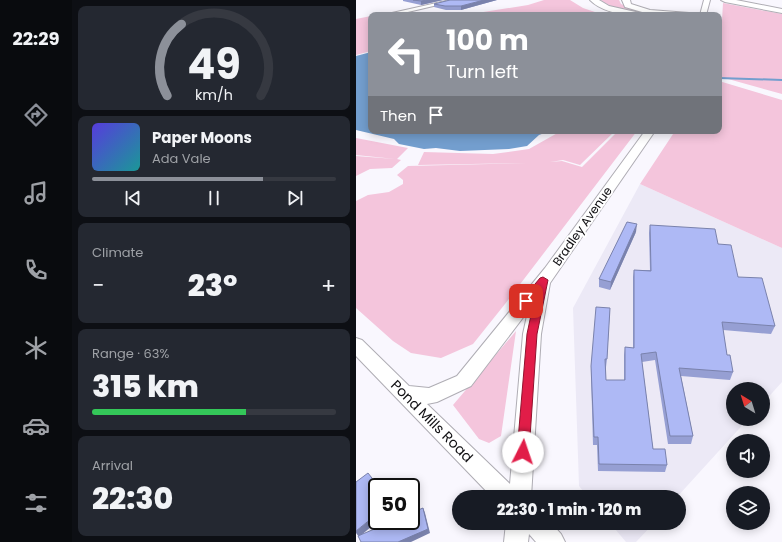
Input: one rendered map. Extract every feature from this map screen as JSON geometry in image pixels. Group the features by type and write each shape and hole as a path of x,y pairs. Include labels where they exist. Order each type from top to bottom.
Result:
{"highway":[{"path":"594,0 607,8 624,12"},
{"path":"626,0 628,5 643,10 661,12"},
{"path":"725,0 782,10"},
{"path":"738,0 782,10"},
{"path":"765,0 782,3"}],"main road":[{"path":"704,12 706,0"},
{"name":"Bradley Avenue","path":"521,490 532,334 543,280 648,134"},
{"path":"404,394 430,396 464,381 543,280"},
{"name":"Pond Mills Road","path":"356,345 500,490"},
{"path":"516,542 517,530"},
{"path":"541,530 554,542"}],"street":[{"path":"400,12 457,0"}],"shaded area":[{"path":"544,0 570,0 583,8 595,12 483,12 528,5"},
{"path":"601,0 619,0 621,4 641,12 628,12 608,5"},
{"path":"723,3 782,14 782,94 722,77"},
{"path":"368,17 368,52 356,55 356,19"},
{"path":"722,82 782,100 782,248 640,184 673,134 722,134"},
{"path":"556,134 612,134 580,165 563,160 550,162 562,161 582,167 615,134 635,134 473,344 441,358 411,353 393,341 356,308 356,201 368,195 389,192 403,184 403,180 397,175 408,166 528,163 418,165 424,152 493,154 529,149"},
{"path":"356,138 408,148 397,159 401,160 392,168 370,169 356,176 356,156 395,159 356,155"},
{"path":"640,184 782,248 782,382 770,395 770,382 726,382 726,426 742,426 734,434 726,434 726,443 683,490 582,490 579,486 573,308"},
{"path":"516,331 501,436 489,443 479,439 453,405"},
{"path":"616,530 647,530 636,542 626,542"}],"water":[{"path":"368,53 368,133 356,130 356,56"},
{"path":"373,134 542,134 527,146 509,149 460,151 436,148 424,149 399,144 394,139"}],"building":[{"path":"450,0 484,0 461,6 434,4"},
{"path":"627,222 637,224 611,282 599,279"},
{"path":"650,225 715,229 718,244 731,245 738,277 762,278 775,326 722,322 727,355 730,355 733,372 679,368 693,436 670,436 656,352 641,354 653,449 665,449 667,465 599,464 598,437 594,437 591,366 596,307 610,308 607,359 605,359 606,380 625,380 625,347 634,348 634,270 651,271"},
{"path":"368,473 372,478 368,478 368,521 356,531 356,482"},
{"path":"423,508 428,529 398,542 361,542 358,536 372,530 420,530 420,509"}],"waterway":[{"path":"722,78 782,80"}],"route":[{"path":"523,452 532,334 543,280 526,301"}]}
